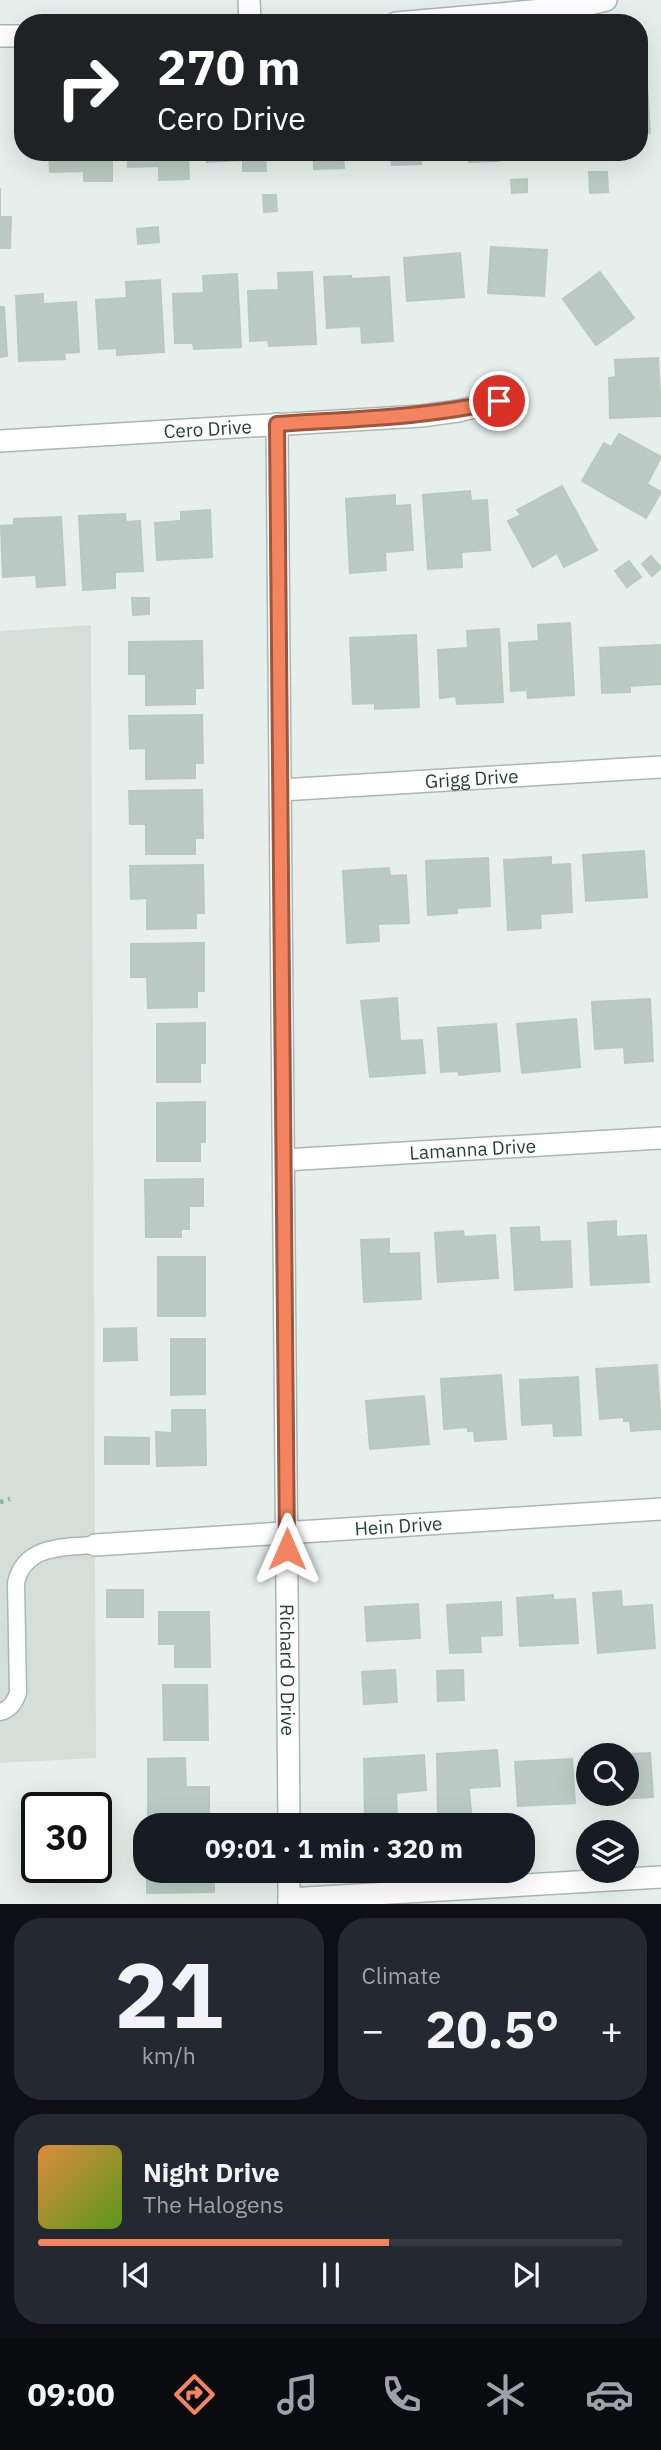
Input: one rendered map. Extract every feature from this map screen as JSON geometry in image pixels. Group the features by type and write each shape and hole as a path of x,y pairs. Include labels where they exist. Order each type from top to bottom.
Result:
{"street":[{"path":"505,14 577,8 606,0"},
{"name":"Cero Drive","path":"0,440 421,415 458,411 499,401"},
{"name":"Richard O Drive","path":"277,424 289,1813"},
{"name":"Grigg Drive","path":"281,790 661,767"},
{"name":"Lamanna Drive","path":"284,1160 661,1138"},
{"name":"Hein Drive","path":"95,1545 661,1509"},
{"path":"289,1883 289,1901 661,1877"}],"lane":[{"path":"0,1712 10,1707 18,1693 16,1583 23,1565 30,1558 58,1547 95,1545"}],"path":[{"path":"0,1502 10,1499"}],"shaded area":[{"path":"91,625 96,1758 0,1763 0,631"}],"building":[{"path":"648,100 650,133 648,133"},
{"path":"49,161 112,161 112,181 84,181 84,171 50,172"},
{"path":"128,161 188,161 189,179 159,180 159,166 128,167"},
{"path":"243,161 265,161 266,171 243,171"},
{"path":"314,161 344,161 344,168 314,169"},
{"path":"392,161 421,161 421,164 392,165"},
{"path":"589,172 607,172 608,192 590,193"},
{"path":"527,179 527,192 512,193 511,180"},
{"path":"263,195 276,195 277,211 264,212"},
{"path":"0,217 11,217 10,248 0,248"},
{"path":"158,227 159,242 138,244 137,229"},
{"path":"491,247 547,250 544,296 488,293"},
{"path":"460,253 464,297 407,301 404,258"},
{"path":"312,272 316,344 269,346 268,340 250,341 248,291 279,290 278,273"},
{"path":"600,272 634,318 596,345 563,299"},
{"path":"237,274 241,347 194,349 193,343 175,343 173,294 204,293 203,276"},
{"path":"351,276 351,279 389,277 393,341 362,343 361,326 327,328 324,277"},
{"path":"160,280 164,352 117,355 117,348 99,349 96,300 127,298 126,282"},
{"path":"43,294 43,304 76,302 79,352 64,353 65,359 19,361 16,296"},
{"path":"0,307 4,307 7,356 0,357"},
{"path":"658,358 661,416 610,418 609,378 616,377 615,360"},
{"path":"619,434 661,457 647,484 661,492 646,518 582,481 604,443 611,447"},
{"path":"562,486 597,550 564,567 557,553 533,567 508,521 521,515 517,510"},
{"path":"470,491 471,501 487,500 490,550 461,552 462,567 428,569 423,495"},
{"path":"395,495 395,506 410,505 413,550 385,552 386,570 350,573 346,499"},
{"path":"210,510 212,557 157,560 155,523 181,521 181,512"},
{"path":"125,514 126,522 140,521 143,571 115,572 115,588 83,590 79,516"},
{"path":"61,517 65,585 37,587 36,575 3,577 1,526 14,525 14,519"},
{"path":"651,556 661,568 652,576 642,564"},
{"path":"629,561 641,577 627,587 615,571"},
{"path":"132,598 149,598 149,614 133,615"},
{"path":"570,623 574,695 528,698 527,690 511,691 509,643 539,641 538,625"},
{"path":"499,629 503,702 457,704 456,696 440,698 438,650 468,648 467,631"},
{"path":"416,635 419,707 375,709 375,703 353,704 350,638"},
{"path":"202,641 203,688 195,688 195,704 146,705 146,674 129,674 129,642"},
{"path":"661,645 661,684 630,686 630,692 602,693 600,648"},
{"path":"202,715 203,763 195,763 195,778 146,779 146,748 130,749 129,716"},
{"path":"202,790 203,838 195,838 195,854 146,854 146,824 130,824 129,791"},
{"path":"644,851 647,897 586,901 583,855"},
{"path":"551,857 551,865 570,864 572,912 540,914 541,928 508,930 504,860"},
{"path":"488,858 490,906 457,908 457,913 428,915 426,861"},
{"path":"203,865 204,913 196,913 196,928 147,929 147,898 131,899 130,866"},
{"path":"389,868 390,876 406,875 409,923 378,924 379,941 347,943 343,871"},
{"path":"204,943 204,991 197,991 197,1007 148,1008 147,977 131,977 131,944"},
{"path":"397,998 400,1041 422,1040 425,1073 370,1077 361,1001"},
{"path":"650,999 653,1061 625,1063 624,1047 595,1049 592,1002"},
{"path":"576,1019 580,1067 522,1073 517,1024"},
{"path":"205,1023 205,1063 200,1063 200,1082 157,1082 157,1024"},
{"path":"496,1024 500,1071 459,1075 458,1071 441,1072 438,1028"},
{"path":"205,1102 205,1142 200,1142 200,1161 157,1161 157,1103"},
{"path":"203,1179 203,1206 189,1206 189,1229 181,1229 181,1237 146,1237 145,1180"},
{"path":"616,1221 616,1237 646,1235 649,1282 591,1285 588,1223"},
{"path":"539,1227 540,1242 570,1241 572,1287 515,1290 511,1228"},
{"path":"463,1231 464,1237 495,1235 498,1278 438,1282 435,1233"},
{"path":"389,1239 389,1254 419,1253 421,1299 364,1302 361,1240"},
{"path":"158,1257 205,1257 205,1316 158,1316"},
{"path":"136,1328 137,1360 104,1361 104,1329"},
{"path":"171,1339 205,1339 205,1394 171,1395"},
{"path":"657,1365 661,1429 631,1431 630,1421 624,1421 624,1417 600,1419 596,1369"},
{"path":"501,1375 506,1439 475,1441 474,1431 468,1431 468,1427 444,1429 441,1379"},
{"path":"578,1377 581,1435 554,1436 553,1423 522,1425 520,1380"},
{"path":"424,1396 429,1444 370,1449 366,1401"},
{"path":"172,1410 205,1410 206,1465 157,1466 156,1432 172,1433"},
{"path":"105,1437 149,1438 149,1464 105,1464"},
{"path":"107,1590 143,1590 143,1617 107,1617"},
{"path":"621,1591 622,1607 652,1605 655,1648 598,1653 593,1593"},
{"path":"553,1595 553,1600 575,1599 578,1643 520,1646 517,1598"},
{"path":"501,1602 502,1635 480,1636 481,1652 450,1653 447,1605"},
{"path":"418,1604 420,1638 367,1641 365,1607"},
{"path":"159,1612 209,1612 210,1667 175,1667 175,1644 159,1644"},
{"path":"395,1670 397,1702 364,1704 362,1672"},
{"path":"463,1670 464,1700 438,1701 437,1671"},
{"path":"163,1685 207,1685 208,1740 164,1740"},
{"path":"497,1750 500,1786 469,1788 471,1812 438,1813 437,1754"},
{"path":"650,1753 653,1797 639,1798 639,1754"},
{"path":"424,1755 426,1790 396,1793 397,1813 365,1813 364,1759"},
{"path":"185,1758 186,1787 209,1787 209,1813 148,1813 148,1759"},
{"path":"572,1759 575,1803 518,1806 515,1762"},
{"path":"147,1883 214,1883 214,1892 147,1893"}],"route":[{"path":"287,1549 277,424 421,415 458,411 499,401"}]}
